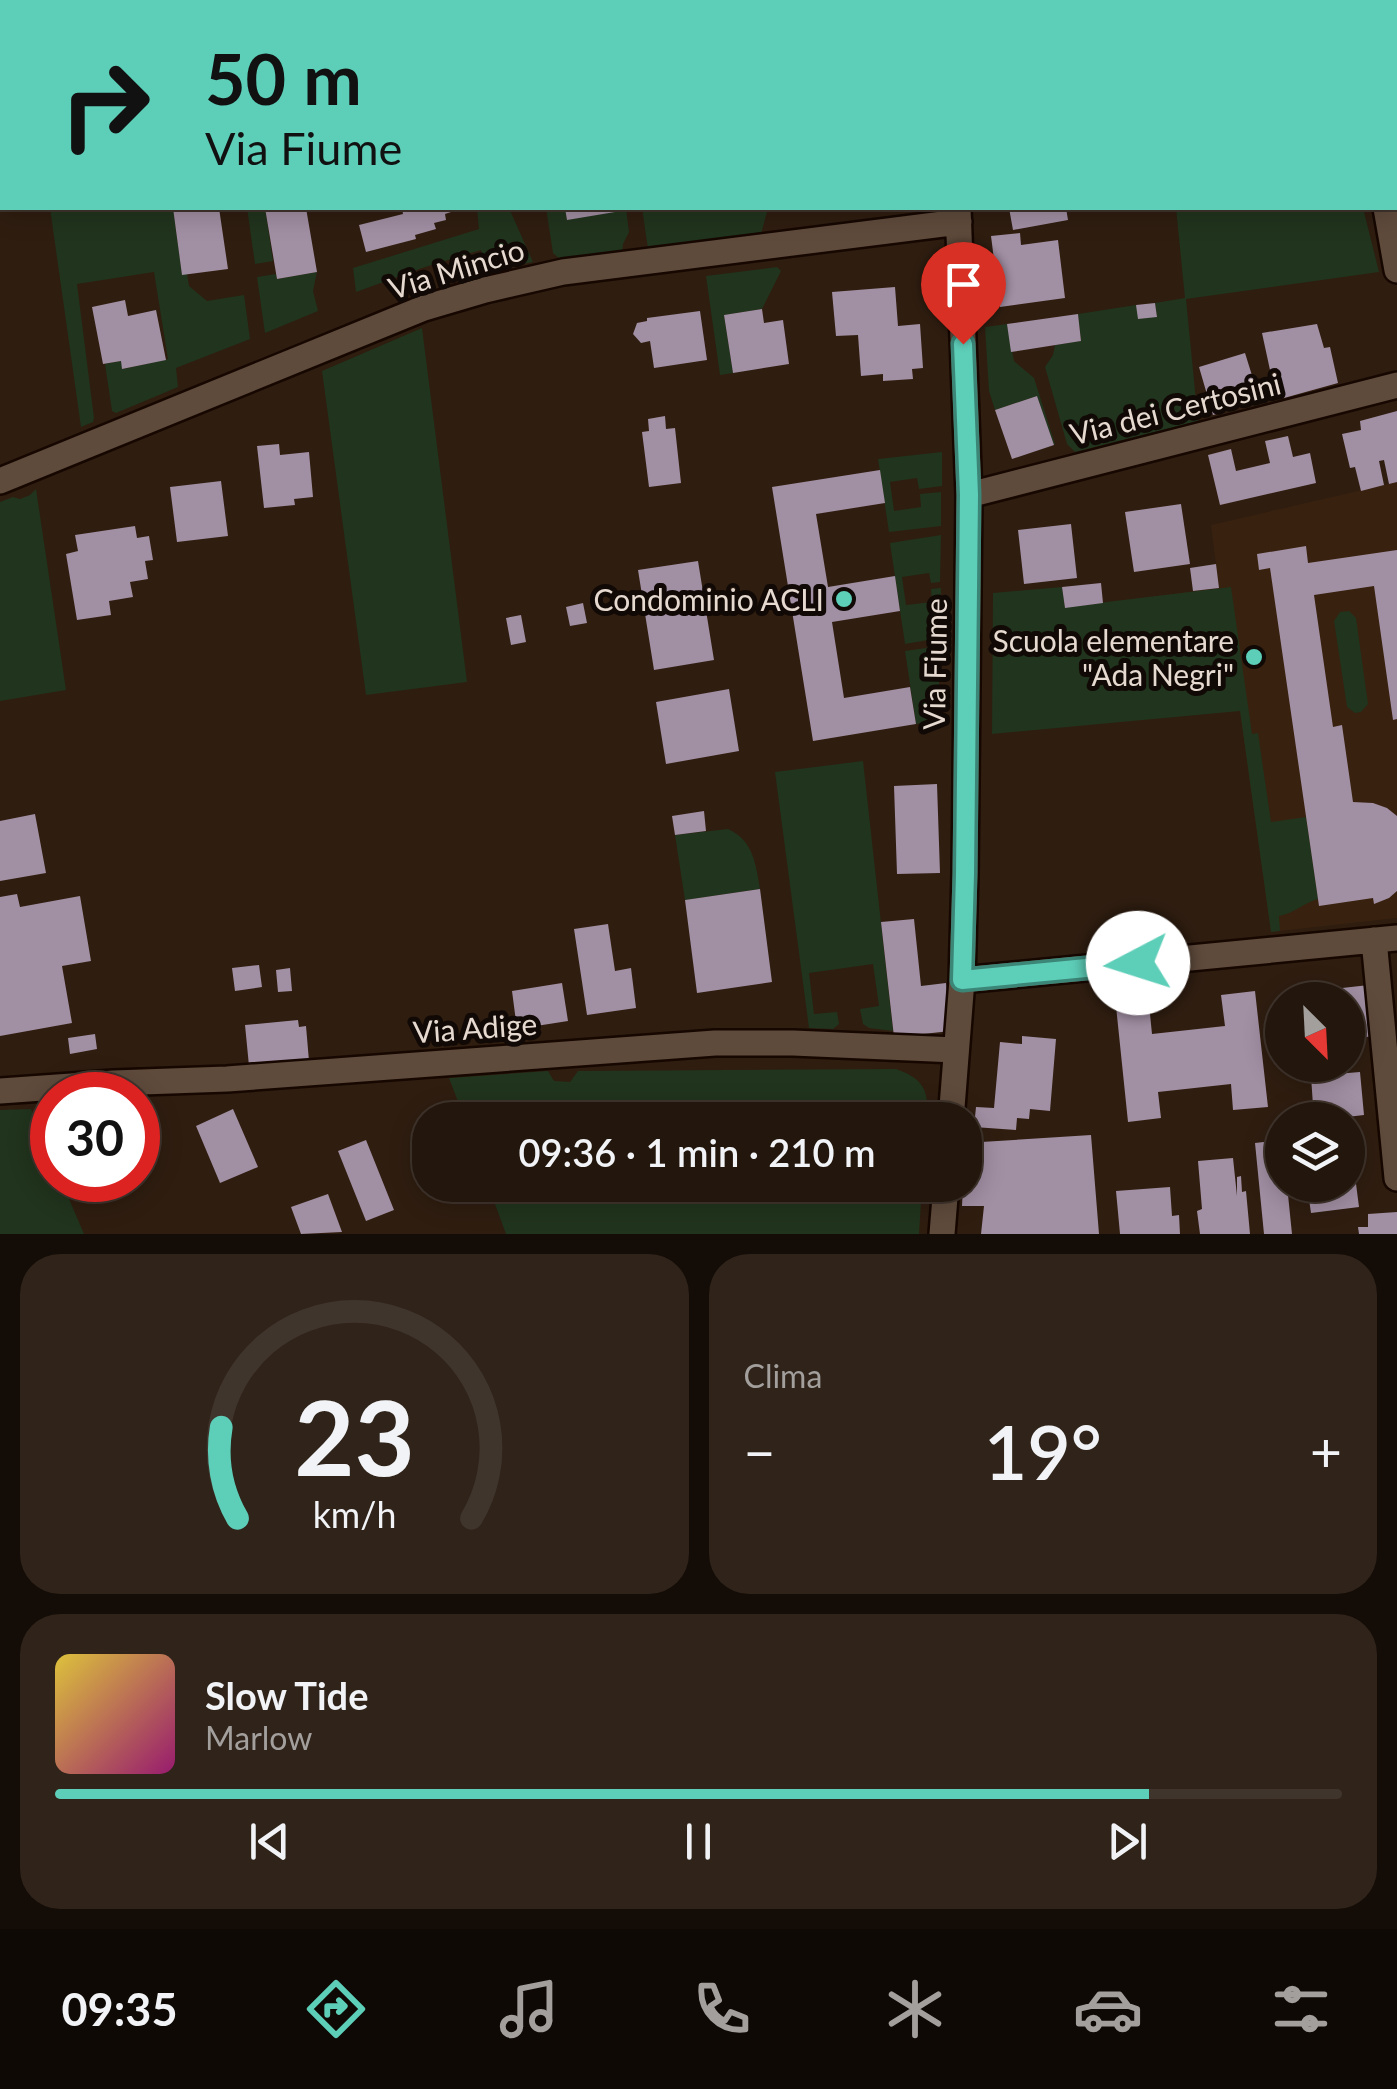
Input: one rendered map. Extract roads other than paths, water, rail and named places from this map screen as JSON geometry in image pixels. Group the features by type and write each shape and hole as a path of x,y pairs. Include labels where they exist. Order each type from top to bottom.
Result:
{"street":[{"path":"1386,210 1397,270"},
{"name":"Via Mincio","path":"0,481 424,308 485,290 562,272 958,214"},
{"name":"Via Fiume","path":"952,1102 966,858 969,495 958,214"},
{"name":"Via dei Certosini","path":"969,495 1397,385"},
{"path":"962,980 1386,939 1397,1178"},
{"name":"Via Adige","path":"0,1091 226,1079 715,1043 956,1050"},
{"path":"942,1234 945,1202"}],"place":[{"name":"Condominio ACLI","path":"844,599"},
{"name":"Scuola elementare \"Ada Negri\"","path":"1254,657"}]}
